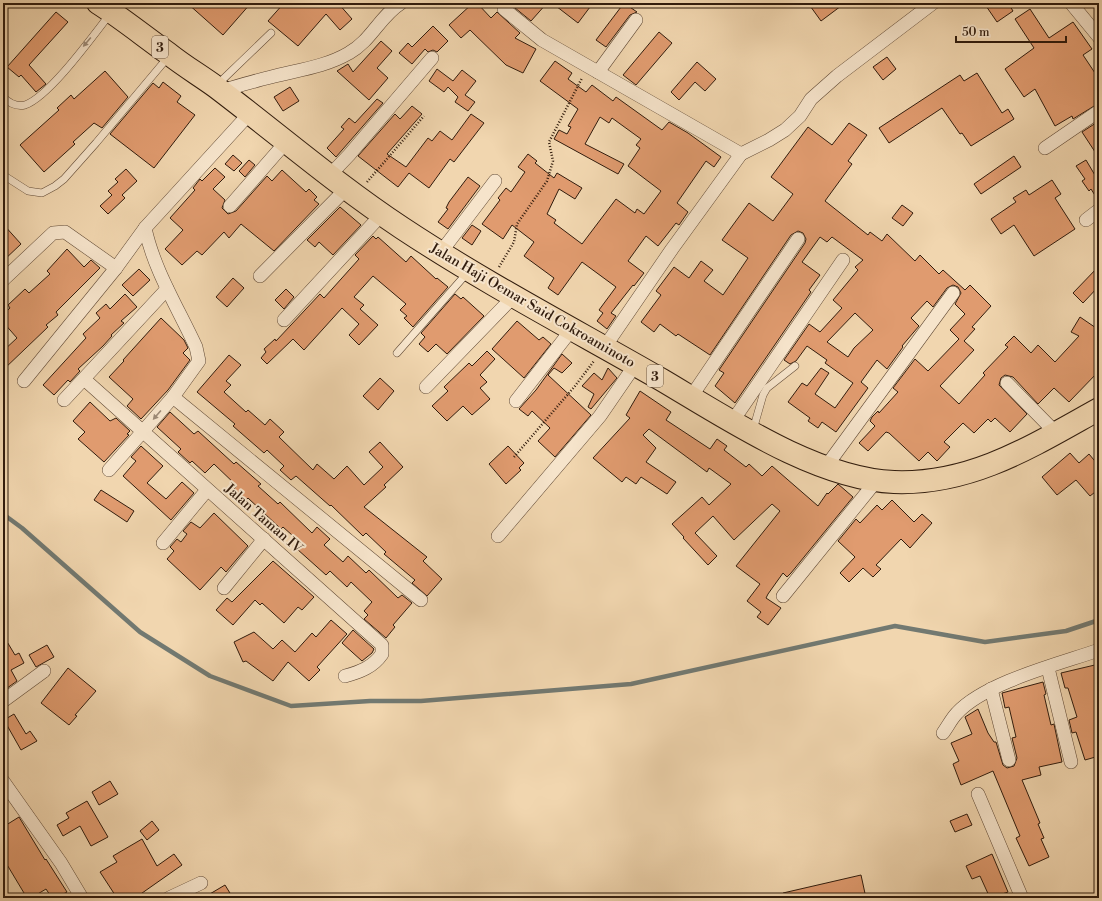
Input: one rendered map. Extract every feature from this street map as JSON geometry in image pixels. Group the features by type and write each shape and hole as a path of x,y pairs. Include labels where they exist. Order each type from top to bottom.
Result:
{"highway":[{"name":"Jalan Haji Oemar Said Cokroaminoto","path":"105,8 218,89 329,176 352,191 382,214 441,252 732,422 825,468 877,480 911,482 962,475 981,469 1056,433 1099,409"}],"street":[{"path":"218,89 321,66 350,53 365,43 392,8 401,3"},
{"path":"604,348 672,249 741,154 757,147 785,130 800,116 811,99 838,76 933,3"},
{"path":"1071,3 1099,37"},
{"path":"504,9 542,40 741,154"},
{"path":"593,70 636,20"},
{"path":"329,176 349,155 432,58"},
{"path":"1045,148 1099,111"},
{"path":"24,381 116,268 145,228 250,113"},
{"path":"230,206 286,142"},
{"path":"441,252 495,181"},
{"path":"260,276 352,191"},
{"path":"1086,220 1099,210"},
{"path":"284,320 382,214"},
{"path":"109,470 173,397 199,361 190,334 167,289 148,241 145,228"},
{"path":"3,280 53,233 60,231 65,232 116,268"},
{"path":"691,397 798,239"},
{"path":"732,422 843,260"},
{"path":"64,400 167,289"},
{"path":"825,468 953,293"},
{"path":"426,387 515,295"},
{"path":"516,401 572,329"},
{"path":"498,536 600,416 635,365"},
{"name":"Jalan Taman IV","path":"84,379 382,645 382,654 373,663 357,672 345,676"},
{"path":"1007,383 1056,433"},
{"path":"173,397 421,600"},
{"path":"782,596 877,480"},
{"path":"163,543 207,490"},
{"path":"224,588 264,539"},
{"path":"943,733 958,712 984,692 1099,650"},
{"path":"1048,668 1071,762"},
{"path":"3,701 44,671"},
{"path":"991,689 1008,760"},
{"path":"3,781 61,863 82,898"},
{"path":"978,794 1022,898"},
{"path":"169,898 201,883"}],"lane":[{"path":"3,9 7,3"},
{"path":"3,97 9,103 19,106 25,105 47,90 105,8"},
{"path":"218,89 271,33"},
{"path":"3,175 28,191 42,193 55,186 64,179 96,143 170,55"},
{"path":"397,353 470,270"},
{"path":"752,433 763,395 767,388 795,366"}],"path":[{"path":"490,281 514,242 517,224 547,181 554,161 548,142 568,102 593,70"},
{"path":"352,191 424,116"},
{"path":"514,457 576,386 604,348"}],"building":[{"path":"187,3 251,3 223,35"},
{"path":"284,3 338,3 352,19 340,30 326,14 298,46 268,21"},
{"path":"473,3 477,3 491,18 497,12 520,33 515,38 536,49 523,73 506,65 470,30 461,38 449,25"},
{"path":"509,3 547,3 531,21"},
{"path":"552,3 593,3 578,23"},
{"path":"624,3 637,12 630,15 606,47 596,40"},
{"path":"808,3 845,3 821,21"},
{"path":"984,3 1008,3 1013,11 997,22"},
{"path":"1030,9 1049,38 1073,22 1092,49 1083,55 1099,79 1099,103 1073,119 1072,116 1055,126 1035,89 1024,97 1005,69 1034,48 1015,19"},
{"path":"56,12 68,22 29,65 46,84 36,92 21,75 19,77 7,67"},
{"path":"433,26 448,41 437,52 433,50 428,52 425,49 412,64 399,53 408,43 412,47"},
{"path":"659,32 672,43 636,85 623,75"},
{"path":"381,41 392,51 377,68 388,78 369,100 337,71 348,64 353,72"},
{"path":"887,57 896,69 883,80 873,67"},
{"path":"555,61 572,73 568,79 586,92 592,85 613,101 616,97 662,130 669,122 688,133 721,157 714,167 706,161 677,203 688,212 679,225 676,223 658,246 646,236 628,261 644,273 611,313 616,316 607,329 597,321 603,313 599,310 616,287 582,262 558,295 548,288 554,278 524,256 534,242 512,225 503,239 482,224 500,200 498,198 506,188 511,192 525,172 518,167 528,154 537,161 535,163 554,178 557,173 582,188 575,199 559,189 547,214 556,220 554,223 582,244 616,199 635,213 637,209 644,214 661,191 628,166 640,148 636,145 641,139 612,118 609,123 600,117 585,144 624,164 618,174 554,139 559,130 567,134 571,127 568,126 578,109 540,81"},
{"path":"697,62 716,79 705,91 695,82 679,100 671,92"},
{"path":"437,69 453,81 462,70 476,81 465,95 475,102 468,111 455,102 458,97 448,87 444,92 429,81"},
{"path":"105,71 128,97 102,128 94,123 73,142 75,144 44,172 20,145 59,110 57,108 71,95 74,99"},
{"path":"977,73 1002,113 1008,109 1014,119 971,146 962,133 960,134 942,108 889,143 879,128 960,75 964,81"},
{"path":"163,82 181,96 177,102 195,115 154,168 110,134 153,83 159,88"},
{"path":"290,87 299,101 283,111 274,97"},
{"path":"377,99 383,103 336,157 327,148 344,129 341,127 349,118 355,123"},
{"path":"412,106 422,114 387,154 406,167 428,138 432,141 440,131 452,140 471,114 484,123 454,162 450,159 429,188 409,173 398,187 358,156 395,114 400,119"},
{"path":"1099,121 1099,158 1082,132"},
{"path":"849,123 867,135 848,161 852,164 825,201 868,235 870,232 882,241 887,234 915,261 920,255 939,274 943,270 965,290 970,285 991,306 972,327 975,329 964,341 974,350 940,386 959,404 985,375 983,373 1008,347 1005,345 1014,336 1031,353 1038,345 1055,362 1079,336 1071,332 1080,317 1099,330 1099,371 1069,402 1054,388 1038,404 1013,377 1005,375 1001,378 999,385 1027,414 1010,432 995,418 991,422 988,419 974,433 963,423 944,442 950,447 937,461 928,452 919,461 889,433 886,432 868,451 859,443 875,426 870,421 872,417 878,411 879,413 898,392 893,388 915,359 928,371 959,339 950,330 965,314 955,304 961,293 958,287 953,285 947,288 933,307 927,301 911,318 919,326 902,346 903,347 887,369 877,360 861,382 868,388 836,432 822,422 818,428 808,421 810,418 788,402 802,383 807,386 821,368 829,373 815,394 835,408 853,383 825,363 827,360 807,346 796,361 790,364 784,360 809,324 820,332 842,308 833,300 858,270 855,267 863,260 832,237 827,242 820,237 802,262 820,275 809,290 811,292 735,403 715,386 724,373 719,370 805,243 806,239 803,233 798,231 791,235 710,355 678,334 676,336 660,324 654,332 641,322 661,295 656,291 674,267 689,278 701,261 713,270 704,281 723,295 748,258 722,240 749,203 773,221 793,194 771,177 808,127 832,145","holes":["855,313 873,330 854,348 848,357 827,342"]},
{"path":"233,155 242,163 234,171 225,164"},
{"path":"1014,156 1021,167 981,194 974,184"},
{"path":"249,160 255,165 245,177 239,171"},
{"path":"1086,160 1099,182 1099,195 1096,197 1091,189 1089,191 1082,181 1085,179 1076,166"},
{"path":"215,168 225,177 213,189 225,200 222,208 228,214 236,211 267,176 272,181 282,170 306,192 309,189 317,197 314,200 319,204 274,251 241,224 229,238 224,232 202,255 197,251 182,265 165,249 183,230 170,218 195,190 193,188 200,179 202,181"},
{"path":"126,169 137,181 122,195 125,198 108,214 100,206 112,195 108,191 118,182 115,179"},
{"path":"468,177 480,186 448,229 438,222 448,209 446,208 449,202"},
{"path":"1052,180 1061,194 1055,198 1075,229 1034,256 1014,225 1001,234 991,219 1016,202 1013,198 1026,190 1029,195"},
{"path":"902,205 913,213 903,226 892,218"},
{"path":"340,207 361,225 333,255 319,242 315,247 307,240"},
{"path":"3,224 21,244 3,261"},
{"path":"472,225 481,231 472,245 462,238"},
{"path":"373,236 376,239 378,237 406,262 411,256 436,279 437,278 448,287 413,327 404,318 407,316 400,310 406,304 373,276 354,297 364,305 360,309 378,325 359,345 349,335 359,324 342,308 304,350 293,339 267,364 261,358 266,352 264,349 275,339 276,341 320,294 324,298 359,259 355,255"},
{"path":"67,249 84,267 91,260 100,268 56,312 58,315 46,325 48,327 3,370 3,351 17,338 3,322 3,315 10,308 8,305 25,289 29,293 50,274 47,271"},
{"path":"1099,266 1099,286 1083,303 1073,293"},
{"path":"139,269 150,280 133,296 122,285"},
{"path":"233,278 244,288 227,307 216,297"},
{"path":"286,289 294,297 284,309 275,300"},
{"path":"125,294 137,307 121,321 124,323 111,335 112,336 103,346 78,369 80,371 70,382 68,380 54,395 43,385 86,338 83,334 100,318 96,313 106,304 110,309"},
{"path":"455,294 461,299 463,297 484,316 447,354 436,344 428,352 419,344 425,337 421,333"},
{"path":"161,318 184,340 188,348 183,353 190,360 168,390 141,419 127,406 133,399 109,377"},
{"path":"517,321 539,340 543,337 551,344 524,378 492,349"},
{"path":"487,351 495,359 480,375 487,382 480,388 490,399 472,415 463,406 447,421 432,406 448,391 444,387 469,363 472,366"},
{"path":"562,354 572,363 562,373 554,368 548,375 591,415 555,457 538,441 550,428 532,411 528,416 519,409 536,390"},
{"path":"229,355 241,365 226,381 231,385 224,392 246,412 248,410 265,425 270,419 284,432 279,437 313,470 317,464 334,479 347,466 364,485 383,467 369,452 380,442 403,467 384,485 386,487 364,507 427,557 423,561 442,579 427,596 412,583 415,580 384,554 386,552 366,533 363,536 331,505 330,506 296,476 291,480 280,470 284,466 267,450 264,453 233,426 235,424 197,392"},
{"path":"608,368 617,378 591,409 588,407 594,394 582,386 594,373 602,380"},
{"path":"380,378 394,391 378,410 363,396"},
{"path":"640,391 671,412 666,420 710,449 717,439 727,446 724,450 746,467 749,464 762,476 772,466 818,506 827,493 828,494 838,484 853,497 791,573 787,577 783,573 768,594 766,598 781,608 768,625 757,617 761,612 747,601 760,584 736,566 780,511 772,504 734,540 713,516 695,533 717,556 708,565 672,524 702,497 709,505 731,484 709,468 707,472 649,429 643,435 656,448 646,462 676,482 667,494 641,477 636,484 626,477 622,482 593,458 630,418 626,415"},
{"path":"90,402 110,421 116,418 130,431 127,434 129,435 104,462 78,439 85,432 73,421"},
{"path":"170,412 194,434 198,431 234,464 236,462 261,484 258,486 278,504 280,502 312,533 317,527 330,539 324,545 343,562 348,556 366,573 369,570 398,598 402,595 412,603 393,625 395,627 386,638 364,619 368,615 364,611 372,602 351,582 347,587 330,571 326,575 297,549 302,544 283,527 281,529 248,498 243,503 231,492 237,486 214,464 205,473 192,461 190,463 178,452 181,449 157,427"},
{"path":"141,446 163,466 147,483 166,499 182,482 194,493 171,520 123,476 136,461 131,457"},
{"path":"508,446 524,463 519,468 521,470 506,484 489,464"},
{"path":"1070,453 1079,463 1089,454 1099,466 1099,489 1090,496 1076,480 1057,495 1042,477"},
{"path":"101,490 134,511 127,522 94,500"},
{"path":"892,500 914,522 922,514 932,523 910,548 901,539 876,565 881,569 873,577 863,568 849,582 840,573 855,557 838,541 856,519 860,523 877,505 882,510"},
{"path":"214,513 248,546 226,572 221,567 200,590 167,559 174,551 170,547 177,539 181,542 187,534 183,531 191,522 200,528"},
{"path":"273,561 314,597 302,610 298,607 284,623 262,603 260,605 255,600 233,625 216,610 227,598 232,602"},
{"path":"331,620 347,634 317,667 320,670 309,681 288,662 273,681 246,661 243,662 234,642 254,632 273,649 282,640 295,652 312,633 316,637"},
{"path":"353,630 374,649 372,653 362,661 342,643"},
{"path":"3,635 15,655 19,653 24,663 11,670 17,681 3,691"},
{"path":"47,645 54,657 36,667 29,655"},
{"path":"1099,664 1099,756 1085,760 1076,732 1072,733 1069,720 1077,717 1068,688 1065,688 1061,673"},
{"path":"68,668 96,691 75,715 77,716 69,725 41,703"},
{"path":"1043,682 1046,694 1044,695 1051,725 1054,724 1062,762 1039,767 1041,775 1022,780 1040,823 1038,824 1044,838 1041,839 1049,857 1029,866 1016,838 1020,836 993,771 961,785 953,764 959,761 951,743 972,734 965,717 978,709 988,733 994,742 996,742 1003,765 1007,768 1014,766 1017,758 1012,738 1016,737 1009,707 1005,708 1002,693"},
{"path":"14,714 26,734 30,731 37,741 21,750 4,720"},
{"path":"110,781 118,794 99,805 92,792"},
{"path":"87,801 108,837 91,846 80,826 63,836 57,825 69,818 66,813"},
{"path":"967,814 972,825 955,832 950,821"},
{"path":"19,817 45,860 46,859 67,892 56,898 52,898 46,889 31,898 27,898 3,858 3,827"},
{"path":"152,821 159,830 147,840 140,831"},
{"path":"142,839 157,866 174,854 182,865 135,898 117,898 100,872 117,862 113,856"},
{"path":"992,854 1008,892 990,898 980,876 972,879 966,866"},
{"path":"861,875 866,898 783,898 783,893"},
{"path":"225,885 233,898 203,898"}],"waterway":[{"path":"3,514 22,528 140,632 210,676 291,706 370,701 421,701 631,684 895,626 985,642 1066,631 1099,620"}]}
